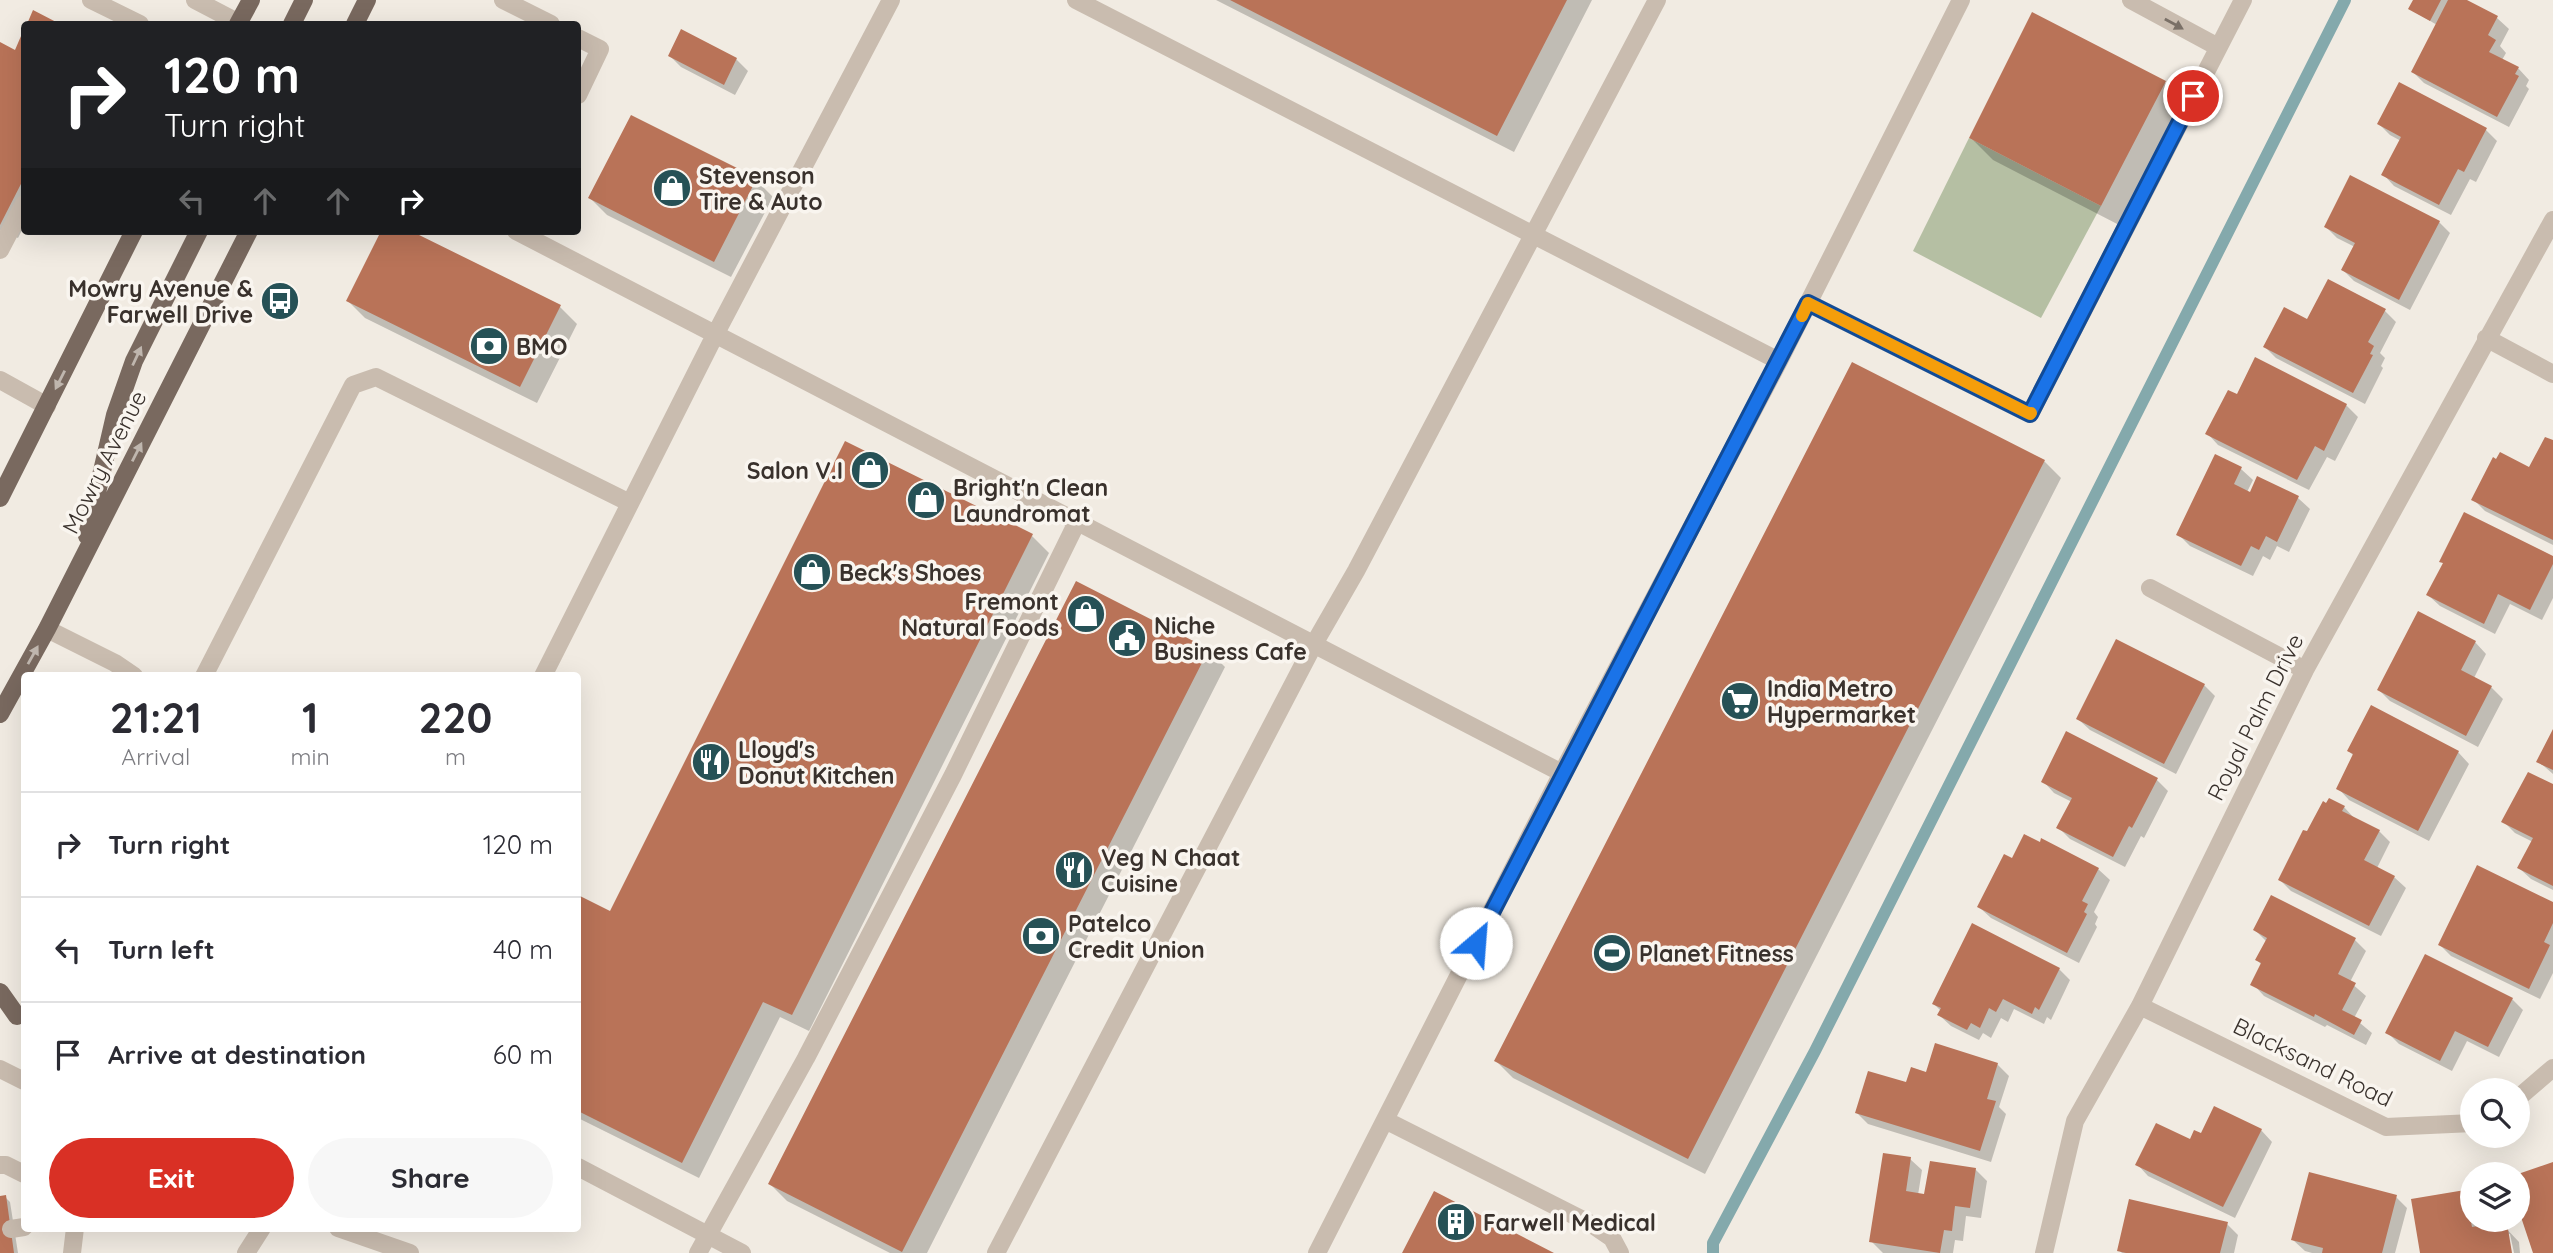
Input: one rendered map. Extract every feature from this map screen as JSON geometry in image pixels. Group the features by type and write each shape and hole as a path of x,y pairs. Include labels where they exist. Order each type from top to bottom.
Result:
{"main road":[{"path":"241,21 251,0"},
{"path":"294,21 304,0"},
{"path":"356,21 367,0"},
{"path":"0,498 132,235"},
{"path":"80,563 115,415 134,361 197,235"},
{"name":"Mowry Avenue","path":"24,672 247,235"},
{"name":"Mowry Avenue","path":"0,715 21,677"},
{"path":"0,992 14,1016"}],"street":[{"path":"91,0 121,20"},
{"path":"195,0 234,21"},
{"path":"503,0 545,21"},
{"path":"545,672 715,335 891,0"},
{"path":"1076,0 1779,361"},
{"path":"996,1253 1314,644 1356,571 1657,0"},
{"path":"1317,1253 1562,773 1779,361 1961,0"},
{"path":"2131,0 2218,47"},
{"path":"1808,303 2030,414 2243,0"},
{"path":"581,40 600,49 581,89"},
{"path":"1,246 21,209"},
{"name":"Royal Palm Drive","path":"2044,1253 2075,1121 2140,1006 2305,670 2553,219"},
{"path":"524,235 1562,773"},
{"path":"2486,338 2553,374"},
{"path":"206,672 353,385 376,377 630,503"},
{"path":"0,380 47,406"},
{"path":"698,1253 806,1058 947,787 1077,522"},
{"path":"2150,588 2305,670"},
{"path":"47,629 128,672"},
{"name":"Blacksand Road","path":"2140,1006 2386,1127 2460,1124"},
{"path":"2530,1088 2553,1068"},
{"path":"0,1069 21,1080"},
{"path":"1385,1120 1593,1225 1612,1238 1620,1253"},
{"path":"0,1165 21,1172"},
{"path":"581,1169 742,1253"},
{"path":"72,1253 75,1232"},
{"path":"246,1253 259,1232"},
{"path":"350,1232 408,1252"},
{"path":"385,1232 408,1252"}],"green space":[{"path":"1969,138 2101,206 2041,318 1913,251"}],"building":[{"path":"1230,0 1567,0 1497,136"},
{"path":"2413,0 2441,0 2430,21 2408,9"},
{"path":"2448,0 2467,0 2498,16 2488,35 2496,40 2489,52 2519,67 2515,74 2519,76 2497,117 2411,72"},
{"path":"33,10 54,21 28,21"},
{"path":"2032,12 2166,81 2101,206 1969,138"},
{"path":"681,29 737,58 724,85 668,56"},
{"path":"21,36 21,184 0,225 0,42 15,50"},
{"path":"2399,82 2487,128 2464,172 2458,169 2439,205 2381,175 2401,137 2377,124"},
{"name":"Stevenson Tire & Auto","path":"631,115 757,178 714,262 588,198"},
{"path":"2350,175 2440,221 2399,300 2341,270 2355,243 2324,227"},
{"name":"BMO","path":"379,235 419,235 561,305 520,387 346,301"},
{"path":"2328,279 2386,309 2368,342 2374,346 2370,354 2373,355 2353,393 2263,347 2284,307 2307,319"},
{"path":"2255,357 2347,404 2324,451 2315,446 2297,480 2205,434 2228,390 2237,394"},
{"path":"1852,362 2045,460 1688,1159 1494,1061"},
{"path":"2545,437 2553,440 2553,540 2471,500 2493,457 2496,459 2500,452 2529,467"},
{"path":"845,441 1033,534 792,1015 763,1002 682,1163 581,1112 581,896 610,911"},
{"path":"2215,454 2242,467 2234,484 2250,492 2257,476 2299,496 2277,542 2266,536 2259,550 2251,546 2241,566 2176,535"},
{"path":"2464,512 2553,556 2553,564 2530,610 2498,594 2484,624 2426,595 2443,563 2439,562"},
{"path":"1076,581 1209,649 902,1252 768,1184"},
{"path":"2418,611 2476,641 2461,670 2492,686 2466,736 2377,690"},
{"path":"2116,639 2205,684 2164,764 2076,719"},
{"path":"2371,705 2459,751 2418,831 2336,789 2353,754 2347,751"},
{"path":"2553,729 2553,770 2536,762"},
{"path":"2066,731 2158,778 2132,828 2129,826 2113,857 2056,828 2072,798 2041,782"},
{"path":"2528,772 2553,784 2553,886 2517,868 2533,838 2501,822"},
{"path":"2329,798 2345,806 2342,811 2380,830 2364,860 2395,876 2369,926 2278,880 2303,830 2307,831 2323,801 2326,803"},
{"path":"2024,834 2040,842 2041,838 2099,868 2082,901 2088,904 2084,912 2087,914 2067,953 1977,907 2004,854 2012,858"},
{"path":"2477,865 2553,902 2553,923 2544,942 2550,945 2529,989 2438,945"},
{"path":"2271,895 2356,938 2338,974 2356,983 2342,1010 2362,1020 2354,1035 2250,985 2261,963 2255,960 2267,938 2253,930"},
{"path":"1972,923 2060,968 2039,1010 2035,1007 2032,1014 2003,999 1996,1012 1989,1008 1980,1028 1971,1023 1967,1030 1937,1015 1941,1008 1932,1004"},
{"path":"2425,954 2513,998 2488,1047 2455,1031 2440,1061 2385,1033"},
{"path":"1935,1043 1998,1063 1987,1099 1996,1101 1980,1151 1855,1113 1868,1071 1906,1082 1911,1067 1926,1072"},
{"path":"2214,1106 2262,1129 2223,1207 2135,1165 2156,1123 2190,1139 2194,1130 2201,1133"},
{"path":"1883,1153 1911,1157 1906,1191 1924,1194 1930,1161 1976,1168 1970,1208 1955,1206 1952,1231 1944,1230 1940,1253 1869,1242"},
{"path":"2553,1162 2553,1253 2533,1253 2526,1232 2530,1232 2530,1170"},
{"path":"2309,1172 2397,1195 2382,1253 2322,1253 2323,1248 2291,1240"},
{"name":"Farwell Medical","path":"1434,1191 1554,1253 1402,1253"},
{"path":"2460,1191 2460,1232 2508,1232 2512,1253 2420,1253 2411,1199"},
{"path":"6,1195 14,1253 0,1253 0,1196"},
{"path":"2129,1199 2228,1222 2220,1253 2117,1251"}],"waterway":[{"path":"1713,1253 1713,1243 1815,1051 2345,0"}],"slow traffic":[{"path":"1802,316 1808,303 2031,413"}],"place":[{"name":"Stevenson Tire & Auto","path":"672,188"},
{"name":"Mowry Avenue & Farwell Drive","path":"280,301"},
{"name":"BMO","path":"489,346"},
{"name":"Salon V.I","path":"870,470"},
{"name":"Bright'n Clean Laundromat","path":"926,500"},
{"name":"Beck's Shoes","path":"812,572"},
{"name":"Fremont Natural Foods","path":"1086,614"},
{"name":"Niche Business Cafe","path":"1127,638"},
{"name":"India Metro Hypermarket","path":"1740,701"},
{"name":"Lloyd's Donut Kitchen","path":"711,762"},
{"name":"Veg N Chaat Cuisine","path":"1074,870"},
{"name":"Patelco Credit Union","path":"1041,936"},
{"name":"Planet Fitness","path":"1612,953"},
{"name":"Farwell Medical","path":"1456,1222"}],"route":[{"path":"1476,943 1808,303 2030,414 2193,96"}]}
